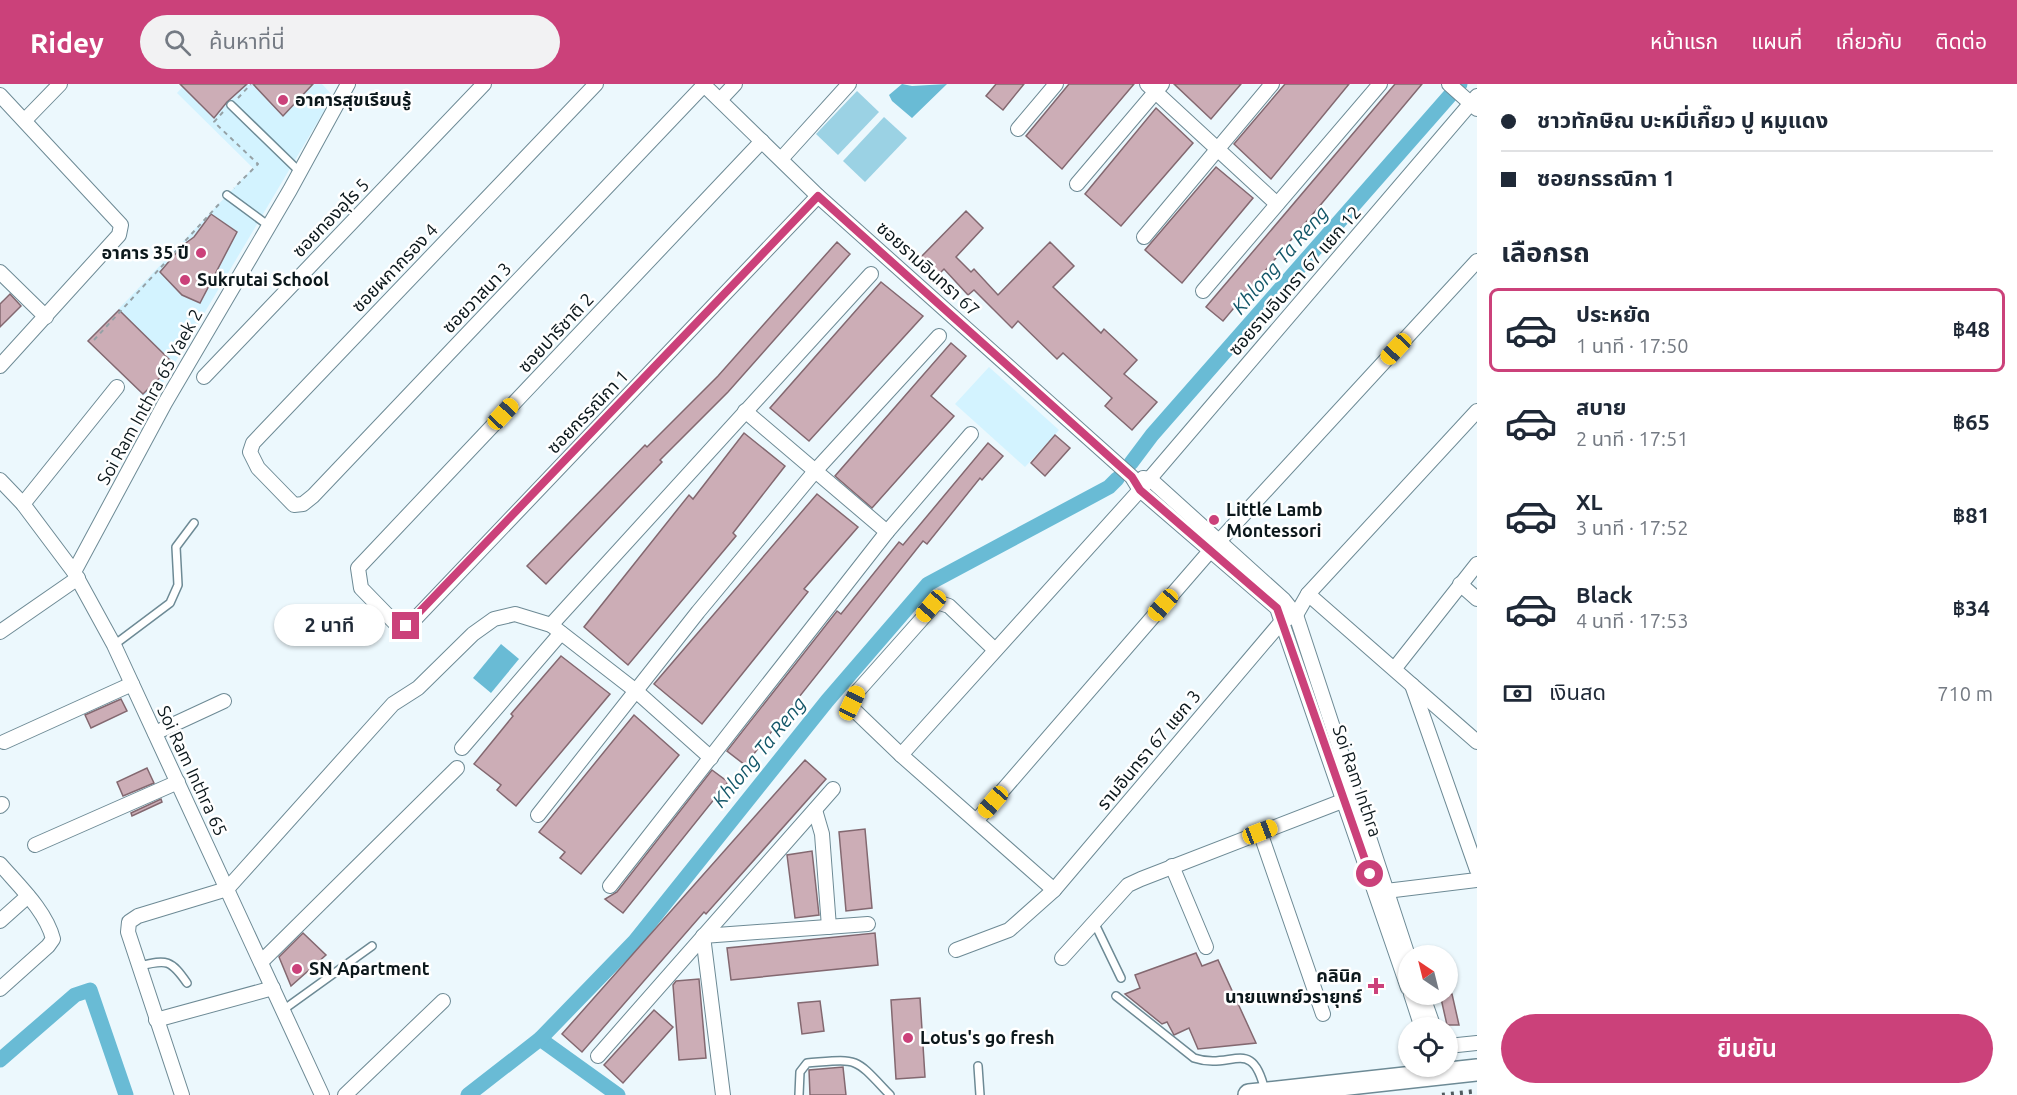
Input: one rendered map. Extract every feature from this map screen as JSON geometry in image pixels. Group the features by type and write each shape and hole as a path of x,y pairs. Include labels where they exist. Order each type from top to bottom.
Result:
{"main road":[{"path":"1458,1069 1477,1070"},
{"path":"1257,1094 1398,1075"}],"street":[{"path":"25,120 60,84"},
{"name":"Soi Ram Inthra 65 Yaek 2","path":"76,575 165,403 300,172 348,84"},
{"name":"ซอยทองอุไร 5","path":"204,377 484,84"},
{"name":"ซอยผกากรอง 4","path":"271,482 258,468 250,452 253,442 596,84"},
{"path":"720,100 735,84"},
{"path":"782,158 849,84"},
{"path":"1018,129 1056,84"},
{"path":"1144,237 1272,84"},
{"path":"1203,291 1380,84"},
{"name":"ซอยวาสนา 3","path":"271,482 294,505 303,504 313,496 704,85"},
{"name":"ซอยรามอินทรา 67","path":"704,85 782,158 818,196 1132,477 1145,484"},
{"path":"1077,184 1155,87 1217,150 1277,204"},
{"path":"1453,87 1475,103"},
{"path":"0,95 121,225 119,235 0,366"},
{"name":"ซอยรามอินทรา 67 แยก 12","path":"901,755 1145,484 1475,103"},
{"name":"ซอยปาริชาติ 2","path":"378,606 361,588 357,568 762,141"},
{"name":"ซอยกรรณิกา 1","path":"378,606 397,625 406,626 414,620 818,196"},
{"path":"977,820 1214,547 1477,261"},
{"path":"0,272 46,317"},
{"path":"462,748 556,629 745,411 872,274"},
{"path":"538,815 816,470 939,336"},
{"path":"23,504 117,387"},
{"path":"745,411 887,532"},
{"path":"1214,547 1284,600 1296,615 1308,594 1477,411"},
{"path":"610,886 887,532 971,434"},
{"name":"Soi Ram Inthra 65","path":"0,480 23,504 76,575 114,645 322,1095"},
{"path":"1145,484 1277,608 1283,620"},
{"path":"1395,669 1477,564"},
{"path":"0,632 76,575"},
{"path":"1460,584 1477,599"},
{"path":"1308,594 1477,742"},
{"path":"995,650 949,606 937,602 931,606 857,692 852,703 856,712 901,755 1054,890"},
{"path":"182,1095 128,932 129,922 138,916 227,889 393,704 418,688 473,634 494,619 515,614 556,629 636,691 711,758"},
{"name":"รามอินทรา 67 แยก 3","path":"956,950 1009,930 1054,890 1283,620 1296,615"},
{"name":"Soi Ram Inthra","path":"1296,615 1398,952"},
{"name":"Soi Ram Inthra","path":"1283,620 1345,800 1403,945"},
{"path":"4,742 132,684"},
{"path":"1412,684 1477,870"},
{"path":"155,733 224,700"},
{"path":"261,962 457,768"},
{"path":"35,845 178,782"},
{"path":"598,1056 833,789"},
{"path":"1062,958 1128,885 1345,800"},
{"path":"815,810 822,834 829,927"},
{"path":"1260,832 1323,1014"},
{"path":"0,864 28,896 51,930 53,939 0,989"},
{"path":"1172,866 1206,947"},
{"path":"1381,891 1477,880"},
{"path":"0,921 28,896"},
{"path":"703,936 868,924"},
{"path":"703,936 723,1095"},
{"path":"156,1020 273,988"},
{"path":"345,1095 442,1001"},
{"path":"1458,1045 1477,1043"}],"lane":[{"path":"231,105 300,172"},
{"path":"227,195 269,226"},
{"path":"114,645 170,603 178,585 176,547 194,522"},
{"path":"1094,922 1121,978"},
{"path":"283,1010 372,946"},
{"path":"140,966 161,960 171,964 187,983"},
{"path":"1116,996 1194,1058 1203,1061 1245,1059 1254,1062 1260,1070 1257,1094"},
{"path":"799,1095 800,1072 807,1063 853,1059 863,1066 890,1095"},
{"path":"978,1066 980,1095"}],"path":[{"path":"94,340 258,164 214,122 251,84"}],"shaded area":[{"name":"Sukrutai School","path":"185,84 322,84 333,96 151,403 88,341 253,168 177,93"},
{"path":"902,84 912,86 947,84 912,118 892,101 889,95"},
{"path":"857,91 879,112 838,155 816,134"},
{"path":"884,117 907,138 865,182 843,161"},
{"path":"989,367 1059,430 1025,467 955,404"},
{"path":"501,644 519,659 491,693 473,678"}],"building":[{"path":"180,84 247,84 227,102 214,118"},
{"name":"อาคารสุขเรียนรู้","path":"253,84 313,84 283,116"},
{"path":"996,84 1024,84 1003,110 986,96"},
{"path":"1069,84 1134,84 1062,169 1026,136"},
{"path":"1174,84 1241,84 1211,119"},
{"path":"1285,84 1349,84 1271,179 1234,144"},
{"path":"1395,84 1422,84 1223,321 1206,307"},
{"path":"1156,108 1193,143 1121,226 1085,194"},
{"path":"1216,167 1253,198 1182,283 1145,250"},
{"path":"966,211 983,228 956,257 971,272 974,269 998,295 1050,242 1074,266 1053,287 1101,333 1104,329 1137,360 1124,374 1157,402 1132,430 1105,406 1112,398 1063,353 1057,359 1018,321 1012,328 974,290 968,295 944,269 938,275 920,258"},
{"name":"อาคาร 35 ปี","path":"211,214 237,232 200,303 182,295 160,272 183,245 194,237"},
{"path":"837,242 850,254 728,392 660,460 662,462 546,584 527,566 645,445 647,447 718,376"},
{"path":"881,282 923,316 809,441 770,408"},
{"path":"10,294 21,306 0,327 0,304"},
{"path":"119,310 174,364 143,394 88,341"},
{"path":"951,343 966,356 931,396 954,416 872,508 835,476"},
{"path":"744,433 785,466 733,533 736,536 628,665 584,627 689,495 693,499"},
{"path":"1055,435 1070,448 1045,476 1031,463"},
{"path":"988,443 1003,456 982,480 980,478 927,544 923,541 745,765 727,751 837,611 841,614 899,542 903,545"},
{"path":"817,494 858,527 804,589 808,592 702,724 654,684"},
{"path":"561,656 610,694 516,806 497,790 501,785 474,764 513,716 511,714"},
{"path":"121,699 127,711 91,728 85,715"},
{"path":"634,715 679,755 581,874 560,858 565,852 539,832"},
{"path":"805,760 826,779 706,914 704,912 582,1052 562,1034"},
{"path":"147,768 154,783 123,796 117,782"},
{"path":"712,770 728,782 623,913 605,899 617,892"},
{"path":"161,799 162,802 132,816 131,813"},
{"path":"865,829 872,908 846,911 839,832"},
{"path":"812,851 819,915 795,918 787,855"},
{"name":"SN Apartment","path":"303,933 326,955 291,986 279,957"},
{"path":"875,933 878,965 731,980 727,948"},
{"path":"1196,953 1202,966 1218,960 1256,1043 1198,1049 1189,1028 1174,1035 1167,1022 1162,1024 1125,994 1140,988 1135,975"},
{"path":"699,979 706,1058 679,1060 673,985 676,981"},
{"name":"Lotus's go fresh","path":"920,998 925,1077 896,1079 891,1000"},
{"path":"820,1001 824,1031 802,1034 798,1003"},
{"path":"1442,1005 1454,1005 1457,1017 1445,1017"},
{"path":"654,1010 673,1027 623,1083 604,1065"},
{"path":"843,1067 846,1095 810,1095 809,1070"}],"waterway":[{"name":"Khlong Ta Reng","path":"1131,463 1152,435 1460,84"},
{"name":"Khlong Ta Reng","path":"468,1095 540,1039 635,941 827,701 928,584 1109,487 1117,479"},
{"name":"Khlong Ta Reng","path":"0,1060 75,995 90,990 126,1095"},
{"path":"540,1039 618,1095"}],"railway":[{"path":"1442,1095 1477,1091"}],"place":[{"name":"อาคารสุขเรียนรู้","path":"283,100"},
{"name":"อาคาร 35 ปี","path":"201,253"},
{"name":"Sukrutai School","path":"185,280"},
{"name":"Little Lamb Montessori","path":"1214,520"},
{"name":"SN Apartment","path":"297,969"},
{"name":"คลินิค นายแพทย์วรายุทธ์","path":"1376,986"},
{"name":"Lotus's go fresh","path":"908,1038"}],"route":[{"path":"406,626 818,196 1062,412 1132,477 1140,490 1277,608 1370,874"}]}
